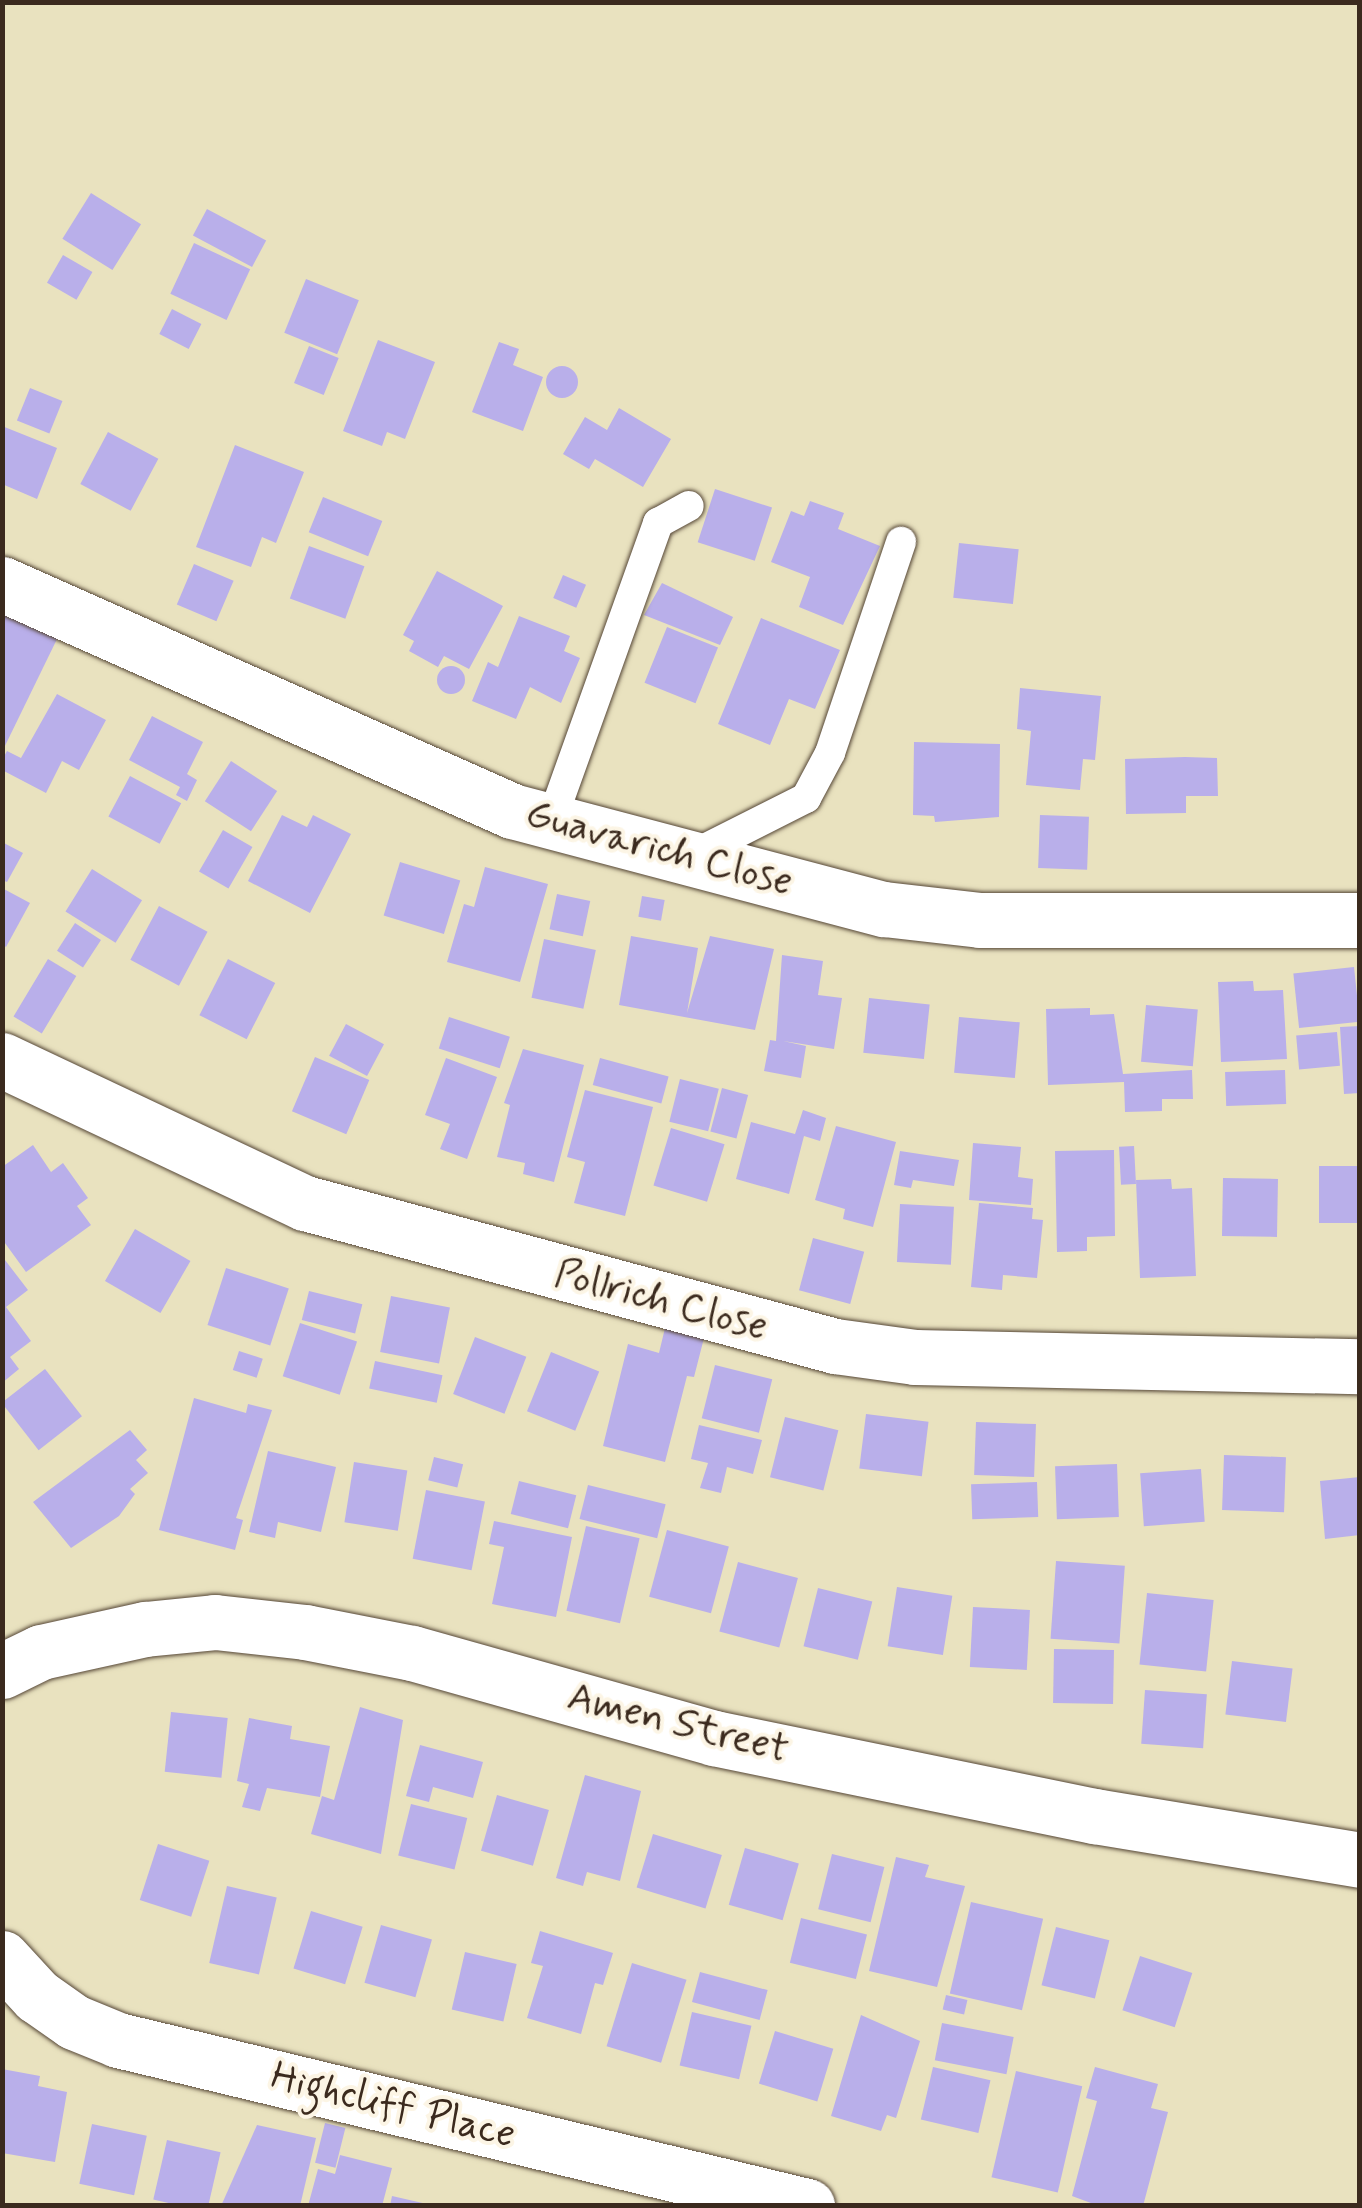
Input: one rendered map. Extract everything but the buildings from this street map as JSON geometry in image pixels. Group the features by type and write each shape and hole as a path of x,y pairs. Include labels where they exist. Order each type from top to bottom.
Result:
{"street":[{"name":"Guavarich Close","path":"2,584 404,768 551,822 884,910 980,920 1360,920"},
{"name":"Pollrich Close","path":"2,1060 305,1203 835,1346 915,1357 1360,1366"},
{"name":"Amen Street","path":"2,1671 41,1652 145,1628 215,1622 305,1632 412,1653 714,1738 1095,1816 1360,1860"},
{"name":"Highcliff Place","path":"2,1958 37,1996 74,2022 118,2040 807,2206"}],"lane":[{"path":"551,822 658,523 689,506"},
{"path":"688,858 806,798 830,754 900,542"}]}
